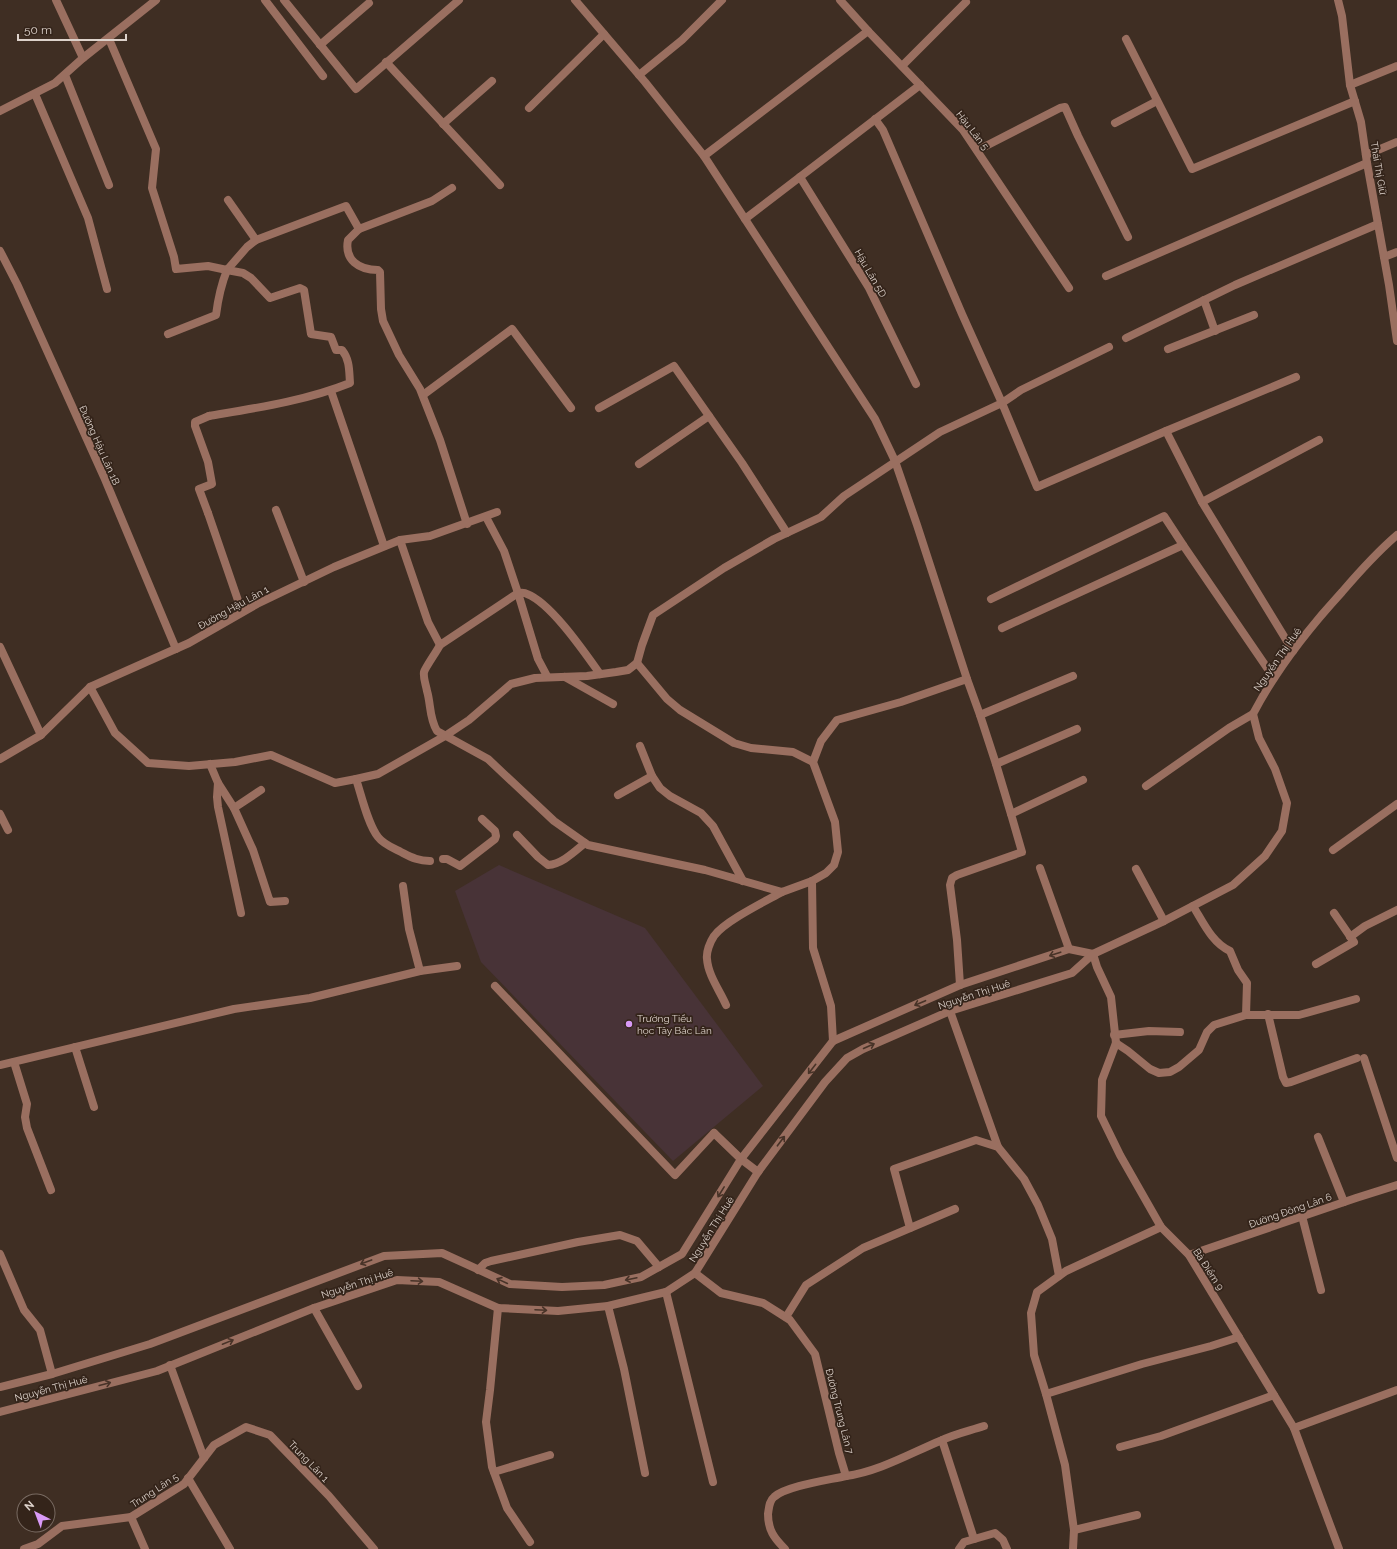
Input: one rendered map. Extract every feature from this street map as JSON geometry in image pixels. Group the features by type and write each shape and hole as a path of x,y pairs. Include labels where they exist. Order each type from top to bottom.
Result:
{"street":[{"path":"56,0 84,58"},
{"path":"0,111 55,83 156,0"},
{"path":"265,0 323,76"},
{"path":"284,0 356,89 459,0"},
{"path":"575,0 704,156 875,420 895,461 996,764 1022,852 952,878 950,885 960,985"},
{"path":"638,75 682,40 722,0"},
{"name":"Hậu Lân 5","path":"840,0 963,130 978,150 1069,288"},
{"name":"Thái Thị Giữ","path":"1338,0 1342,16 1350,85 1361,122 1397,341"},
{"path":"902,66 966,2"},
{"path":"320,45 369,3"},
{"path":"704,156 868,31"},
{"path":"529,108 604,34"},
{"path":"109,38 156,149 152,188 174,257 176,269 208,266 243,273 251,278 270,298 300,288 304,290 311,334 331,337 336,350 342,350 346,354 349,364 350,383 331,391 266,406 209,416 195,422 195,426 208,462 212,484 199,489 242,612"},
{"path":"1126,39 1192,169 1355,101"},
{"path":"386,62 500,185"},
{"path":"1350,85 1397,66"},
{"path":"65,75 110,184"},
{"path":"443,124 492,81"},
{"path":"745,220 920,84"},
{"path":"35,94 88,218 107,289"},
{"path":"1115,123 1157,101"},
{"path":"978,150 1060,108 1065,107 1128,237"},
{"path":"875,119 884,130 1037,487 1166,430 1296,377"},
{"path":"1106,276 1366,159 1397,142"},
{"name":"Hậu Lân 5D","path":"800,177 869,288 916,384"},
{"path":"452,188 432,201 359,229 348,240 348,251 350,257 356,265 366,270 378,270 380,272 381,309 383,321 400,355 423,395 440,440 467,524"},
{"path":"228,200 256,240"},
{"path":"168,334 216,315 221,286 227,270 246,247 256,240 346,206 359,229"},
{"path":"1126,338 1235,285 1378,224"},
{"name":"Đường Hậu Lân 1B","path":"0,251 17,284 104,477 176,649"},
{"path":"1384,257 1397,252"},
{"path":"1204,300 1215,331"},
{"path":"1168,349 1254,315"},
{"path":"423,395 512,329 571,408"},
{"path":"90,687 115,734 148,763 189,766 235,762 271,755 335,783 378,774 445,736 469,720 511,684 547,676 600,674 628,670 637,664 653,615 724,568 787,533 821,517 844,496 940,432 1002,403 1021,390 1109,347"},
{"path":"599,408 674,366 742,463 787,533"},
{"path":"331,391 384,546"},
{"path":"639,464 709,416"},
{"path":"1166,430 1202,502 1293,651"},
{"path":"1202,502 1319,440"},
{"path":"276,510 304,582"},
{"name":"Đường Hậu Lân 1","path":"0,759 41,735 90,687 189,643 242,612 384,546 400,540 430,536 497,512"},
{"path":"991,599 1164,516 1182,545 1274,678"},
{"path":"486,517 504,551 538,659 547,676"},
{"name":"Nguyễn Thị Huê","path":"0,1412 157,1371 314,1308 397,1280 439,1282 498,1308 558,1311 608,1306 666,1292 695,1273 758,1172 826,1082 847,1058 863,1049 950,1010 1072,973 1093,954 1164,921 1233,885 1265,856 1282,831 1286,803 1274,769 1258,738 1253,714 1274,678 1320,616 1376,553 1397,535"},
{"path":"400,540 428,622 440,645"},
{"path":"1002,628 1182,545"},
{"path":"600,674 560,621 538,600 526,593 518,594 440,645 425,668 424,674 434,726 437,731 488,759 554,821 588,845 705,870 782,892"},
{"path":"0,647 41,735"},
{"path":"637,664 667,700 686,714 734,743 751,748 793,752 813,762"},
{"path":"564,676 613,704"},
{"path":"980,716 1073,676"},
{"path":"726,1005 710,972 707,959 708,948 714,936 725,926 782,892 812,881 826,873 834,865 838,852 835,822 813,762 821,741 837,720 901,702 967,679"},
{"path":"1146,786 1229,728 1253,714"},
{"path":"996,764 1077,729"},
{"path":"640,746 652,776 660,788 670,796 691,807 707,818 744,881"},
{"path":"210,764 218,783 234,808 253,850 270,902 285,901"},
{"path":"618,795 652,776"},
{"path":"356,779 372,828 377,836 389,845 418,861 430,861"},
{"path":"1011,814 1083,780"},
{"path":"218,783 218,807 241,913"},
{"path":"234,808 261,790"},
{"path":"1333,850 1397,804"},
{"path":"0,814 8,830"},
{"path":"443,859 447,859 460,866 495,839 495,830 482,819"},
{"path":"517,835 538,857 548,865 568,857 585,843"},
{"path":"1040,868 1069,949 1093,954"},
{"path":"1136,869 1164,921"},
{"path":"812,881 813,948 830,1006 833,1041"},
{"path":"403,886 409,929 420,971"},
{"path":"1193,906 1215,940 1230,951 1238,970 1247,983 1246,1014"},
{"path":"1350,937 1365,926 1397,910"},
{"path":"1316,964 1354,942 1334,913"},
{"name":"Nguyễn Thị Huê","path":"0,1387 52,1374 150,1344 384,1256 442,1253 510,1284 562,1287 604,1285 641,1277 682,1254 741,1159 833,1041 960,985 1069,949"},
{"name":"Bà Điểm 9","path":"1093,954 1097,967 1111,997 1115,1039 1102,1080 1101,1116 1120,1155 1161,1226 1189,1255 1294,1428 1339,1549"},
{"path":"0,1066 234,1009 310,998 420,971 457,966"},
{"path":"495,986 675,1175 714,1133 741,1159 758,1172"},
{"path":"1115,1039 1150,1069 1159,1073 1170,1072 1179,1068 1199,1050 1207,1032 1214,1025 1246,1014 1299,1015 1356,999"},
{"path":"950,1010 998,1147 1024,1179 1038,1205 1052,1239 1059,1276"},
{"path":"1268,1014 1283,1077 1286,1083 1360,1058 1397,1158"},
{"path":"1115,1039 1149,1031 1180,1032"},
{"path":"75,1047 94,1107"},
{"path":"14,1062 27,1104 25,1117 27,1128 50,1190"},
{"path":"1318,1138 1344,1202"},
{"path":"910,1228 894,1169 976,1140 998,1147"},
{"name":"Đường Đông Lân 6","path":"1189,1255 1344,1202 1397,1186"},
{"path":"786,1317 806,1285 863,1248 955,1209"},
{"path":"1302,1216 1321,1290"},
{"path":"1073,1549 1074,1530 1065,1465 1034,1355 1031,1313 1037,1292 1066,1271 1161,1226"},
{"path":"478,1270 485,1263 491,1261 578,1242 620,1236 636,1241 659,1267"},
{"path":"0,1254 24,1310 37,1324 40,1330 52,1374"},
{"name":"Đường Trung Lân 7","path":"695,1273 721,1293 763,1303 790,1320 815,1354 846,1476"},
{"path":"666,1292 713,1482"},
{"path":"608,1306 624,1369 645,1473"},
{"path":"314,1308 358,1386"},
{"path":"498,1308 486,1422 494,1472 507,1508 530,1542"},
{"path":"1046,1394 1142,1364 1239,1337"},
{"path":"170,1366 204,1458"},
{"path":"1294,1428 1397,1390"},
{"path":"1120,1448 1161,1436 1274,1395"},
{"path":"784,1549 773,1536 768,1522 769,1507 774,1497 796,1487 856,1474 898,1460 942,1440 984,1426"},
{"name":"Trung Lân 1","path":"214,1445 246,1427 270,1435 329,1496 374,1549"},
{"path":"942,1440 974,1539"},
{"name":"Trung Lân 5","path":"24,1549 38,1544 62,1526 131,1517 184,1484 214,1445"},
{"path":"494,1472 550,1454"},
{"path":"188,1478 230,1549"},
{"path":"1074,1530 1137,1514"},
{"path":"131,1517 145,1549"},
{"path":"959,1549 964,1542 996,1533 1003,1540 1007,1549"}],"shaded area":[{"name":"Trường Tiểu học Tây Bắc Lân","path":"499,865 645,928 763,1086 673,1161 481,962 455,891"}],"place":[{"name":"Trường Tiểu học Tây Bắc Lân","path":"629,1024"}]}
